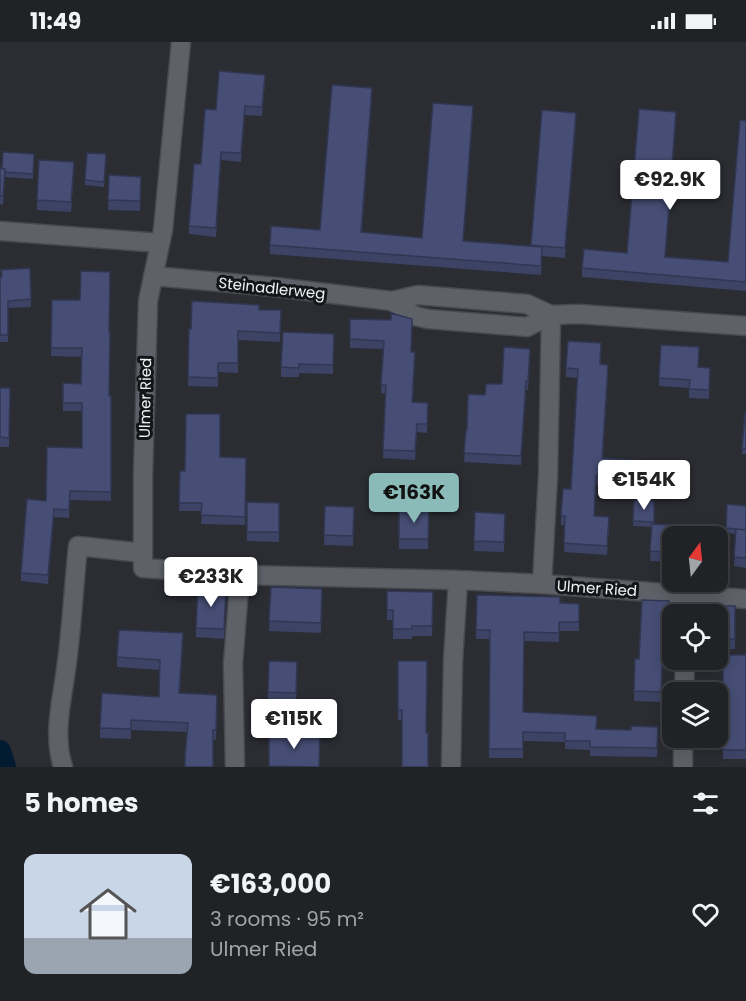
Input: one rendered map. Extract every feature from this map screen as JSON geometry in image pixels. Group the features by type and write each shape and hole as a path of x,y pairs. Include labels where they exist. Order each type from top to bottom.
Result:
{"street":[{"name":"Ulmer Ried","path":"180,49 163,230 148,301 142,568 240,575 542,584 746,598"},
{"path":"0,231 160,243"},
{"name":"Steinadlerweg","path":"153,276 392,301 415,316 428,319 526,327 551,315 590,315 746,326"},
{"name":"Ulmer Ried","path":"542,584 548,476 551,315"},
{"path":"63,767 59,756 59,715 67,660 78,546 143,553"},
{"path":"235,767 233,664 240,575"},
{"path":"451,767 453,661 458,580"},
{"path":"688,604 689,594"},
{"path":"683,748 683,767"}],"building":[{"path":"219,71 265,75 262,107 245,106 241,153 221,152 216,228 189,226 194,164 201,164 205,109 216,110"},
{"path":"332,85 372,88 361,232 422,238 433,103 473,106 463,241 542,247 541,266 270,245 271,226 320,230"},
{"path":"639,109 676,112 665,257 728,262 740,120 746,121 746,282 582,268 584,249 627,253"},
{"path":"542,110 576,113 565,248 531,245"},
{"path":"3,152 34,154 33,174 5,172 5,169 2,169"},
{"path":"87,153 106,154 104,182 85,180"},
{"path":"39,160 74,162 71,202 37,200"},
{"path":"0,168 5,169 3,196 0,196"},
{"path":"109,175 141,177 140,201 108,200"},
{"path":"30,268 31,299 8,301 8,335 0,335 1,270"},
{"path":"81,271 110,272 111,492 70,491 69,510 54,509 48,575 21,573 27,499 46,501 47,447 82,448 82,403 63,403 63,383 81,384 82,348 51,348 52,300 80,300"},
{"path":"192,301 259,305 259,310 281,310 280,333 238,331 238,363 218,363 218,378 188,377"},
{"path":"391,313 412,319 411,352 415,352 412,402 428,403 427,424 417,424 415,451 383,450 386,385 381,385 384,341 350,339 350,319 391,320"},
{"path":"283,332 334,334 333,365 299,364 299,368 281,367"},
{"path":"568,341 601,343 600,364 608,365 602,458 649,461 648,480 596,476 594,516 609,517 607,546 564,543 565,516 561,516 563,489 571,489 578,369 566,368"},
{"path":"661,345 699,347 698,367 710,368 709,390 689,389 690,380 659,378"},
{"path":"504,347 530,349 521,456 464,453 468,394 485,395 486,384 502,384"},
{"path":"0,388 10,388 9,438 0,437"},
{"path":"745,412 746,449 742,449"},
{"path":"186,414 220,414 220,457 246,458 245,517 201,515 202,503 179,503 180,471 185,471"},
{"path":"634,500 654,501 654,522 633,521"},
{"path":"247,502 279,503 279,532 247,532"},
{"path":"727,504 746,506 746,530 726,526"},
{"path":"325,506 354,507 353,536 324,535"},
{"path":"399,509 429,510 428,539 399,539"},
{"path":"475,512 505,514 504,542 474,541"},
{"path":"652,524 685,526 662,526 662,552 650,551"},
{"path":"736,529 746,530 746,558 734,557"},
{"path":"198,586 226,588 224,629 196,628"},
{"path":"271,587 322,589 321,623 269,621"},
{"path":"387,591 433,592 432,626 393,629 393,610 387,610"},
{"path":"477,595 560,597 560,603 579,604 579,622 559,622 559,633 524,632 523,712 597,716 596,729 631,730 631,726 658,727 657,748 590,747 590,741 565,741 565,733 523,732 523,749 489,749 490,630 476,630"},
{"path":"642,600 669,601 669,604 662,604 661,692 634,691 635,659 639,659"},
{"path":"728,606 735,606 735,639 728,639"},
{"path":"119,630 183,633 179,693 217,695 216,730 213,730 213,767 185,767 188,723 131,720 131,729 100,728 102,693 159,697 160,660 117,657"},
{"path":"728,655 746,655 746,750 723,750 723,748 728,748 728,682 723,682 723,670 728,670"},
{"path":"269,661 297,662 296,693 268,692"},
{"path":"398,661 427,661 428,767 402,767 402,710 398,710"},
{"path":"269,732 320,734 319,767 269,766"}],"waterway":[{"path":"0,751 5,767"}]}
